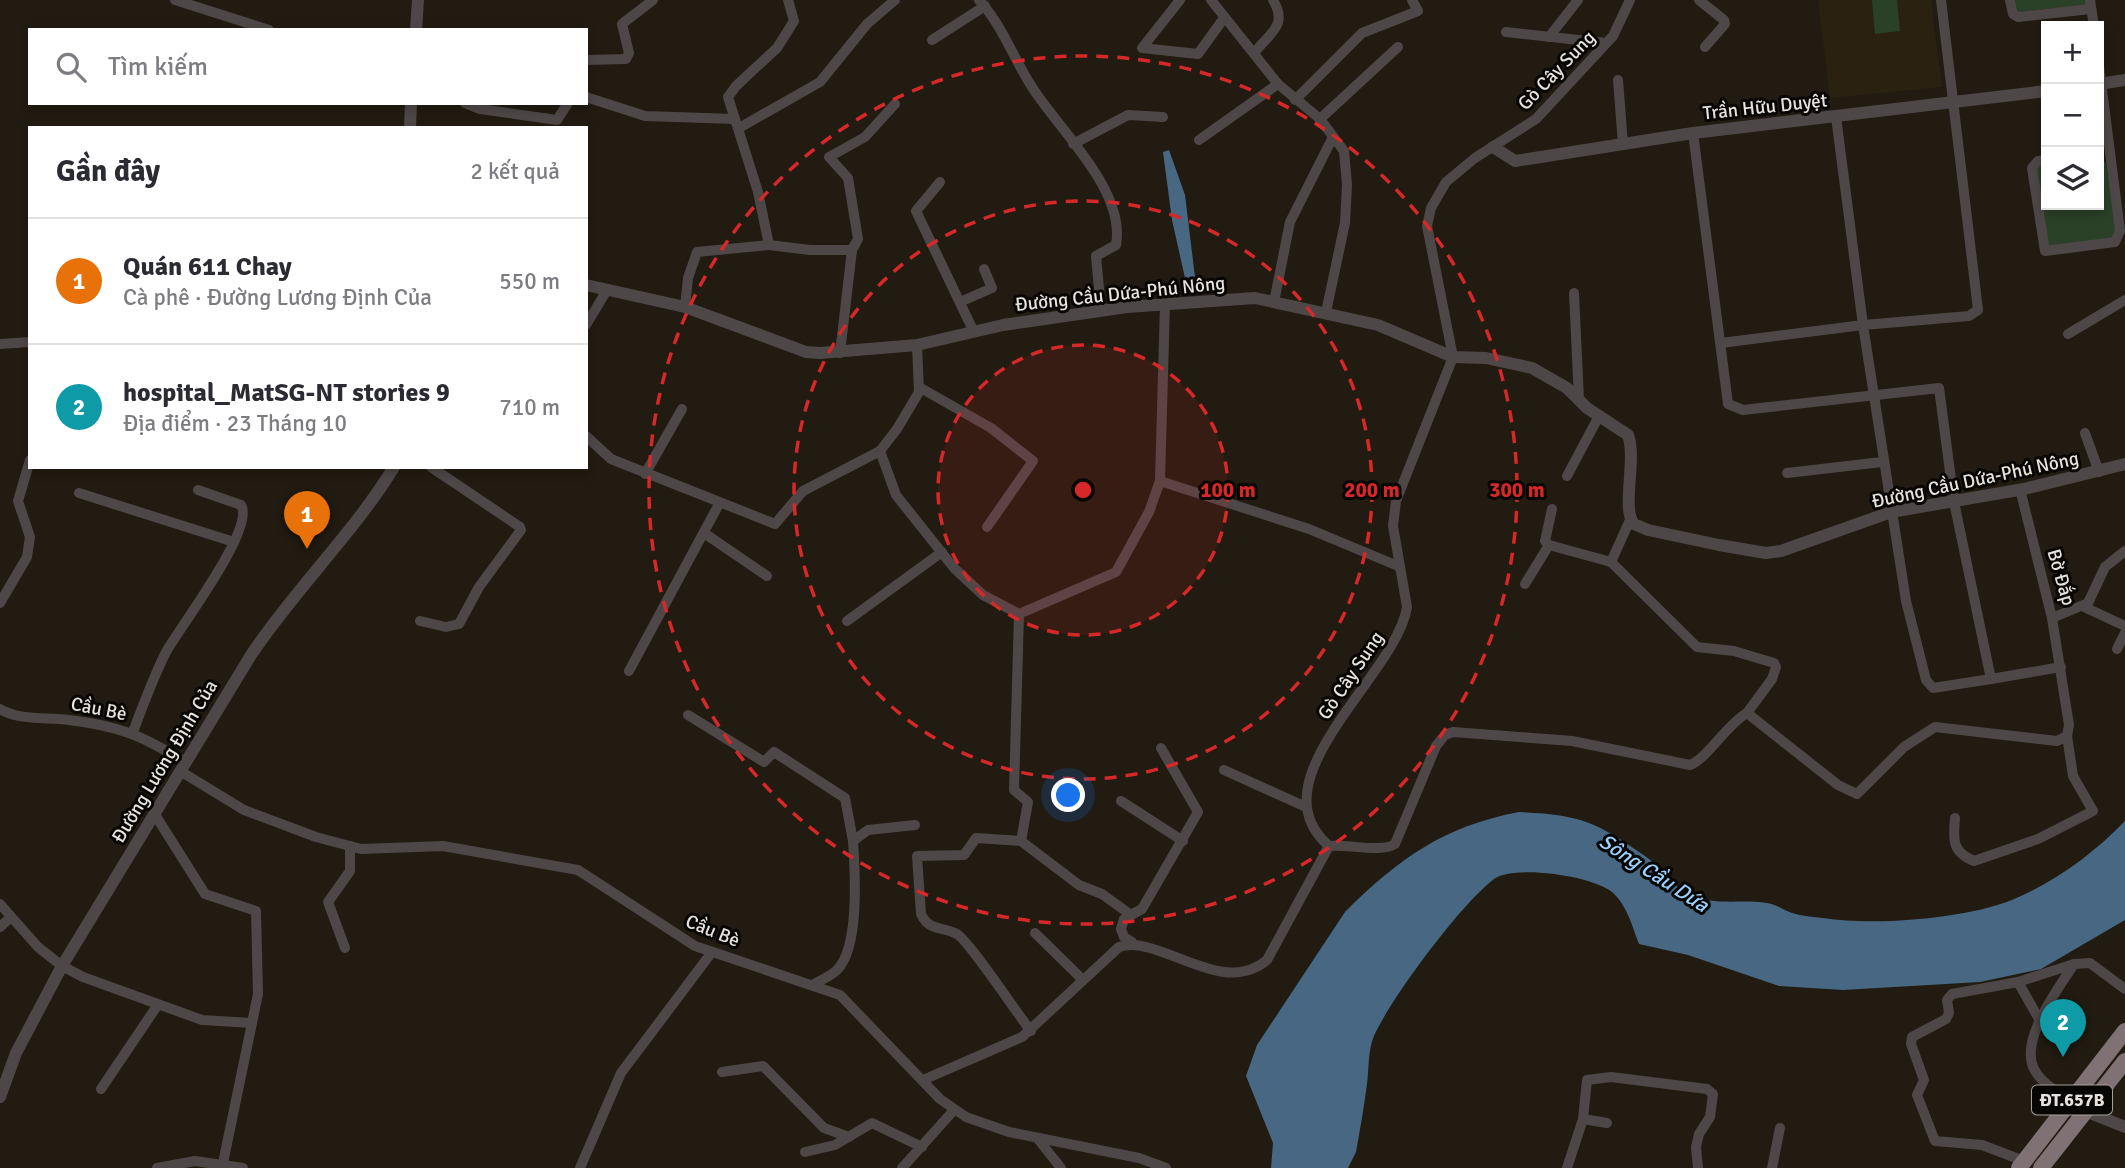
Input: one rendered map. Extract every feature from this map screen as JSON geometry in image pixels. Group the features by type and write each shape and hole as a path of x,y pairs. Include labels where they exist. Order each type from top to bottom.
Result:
{"main road":[{"name":"ĐT.657B","path":"2021,1164 2125,1031"},
{"name":"ĐT.657B","path":"2041,1168 2125,1061"},
{"path":"2070,1102 2085,1111"}],"street":[{"path":"176,0 263,28"},
{"path":"416,28 418,0"},
{"path":"588,60 626,60 629,53 622,24 653,0"},
{"path":"769,245 729,102 730,93 786,36 794,21 788,0"},
{"path":"588,98 645,116 737,124 820,82 867,24 895,0"},
{"path":"1180,0 1142,48 1198,54 1224,18"},
{"path":"1211,0 1278,84 1320,119 1344,151 1348,185 1345,223 1326,312"},
{"path":"1255,52 1281,20 1281,13 1272,0"},
{"path":"1295,100 1362,33 1418,11 1412,0"},
{"path":"1549,37 1578,0"},
{"name":"Gò Cây Sung","path":"1306,807 1308,784 1322,752 1344,712 1386,655 1406,617 1407,607 1393,526 1396,501 1453,357 1427,226 1431,208 1446,182 1536,119 1606,43 1617,29 1630,0"},
{"path":"1699,0 1724,20 1725,24 1705,47"},
{"path":"1721,343 1863,325 1969,316 1978,310 1941,0"},
{"path":"2010,0 2013,14 2018,16 2091,5"},
{"path":"932,40 982,3 998,24 1033,90 1096,173 1114,215 1116,244 1096,256 1101,311"},
{"path":"1506,32 1606,43"},
{"path":"1320,119 1398,47"},
{"path":"1618,80 1623,144"},
{"path":"2104,83 2125,80"},
{"path":"1199,140 1278,84"},
{"name":"Trần Hữu Duyệt","path":"1493,148 1515,161 1693,133 2041,92"},
{"path":"840,353 852,250 858,239 848,178 830,157 865,137 895,104"},
{"path":"410,126 411,105"},
{"path":"470,105 480,109 557,120 567,105"},
{"path":"1073,144 1128,115 1163,117"},
{"path":"1836,117 1882,463 1906,601 1928,684 1934,688 2061,667"},
{"path":"1693,133 1728,404 1734,409 1939,388 1954,502 1991,679"},
{"path":"1274,302 1290,222 1333,137"},
{"path":"2041,161 2032,168 2045,251 2112,245 2120,231 2104,151"},
{"path":"940,182 916,211 973,330"},
{"path":"685,307 688,278 697,252 769,245 818,251 852,250"},
{"path":"960,302 992,288 984,269"},
{"name":"Đường Cầu Dứa-Phú Nông","path":"588,285 685,307 806,352 840,353 917,345 973,330 1165,304 1255,298 1326,312 1403,334 1453,357 1486,358 1532,368 1548,375 1598,416 1628,435 1632,445 1630,520 1648,530 1766,552 1781,551 1817,540 1891,512 2020,489 2125,464"},
{"path":"588,322 607,290"},
{"path":"1574,293 1579,400"},
{"path":"2068,334 2125,300"},
{"path":"1019,614 1115,572 1142,527 1160,481 1165,304"},
{"path":"0,344 28,342"},
{"path":"588,438 604,456 719,504 775,524 803,491 880,451 907,416 919,387 917,345"},
{"path":"919,387 991,428 1033,461 987,527"},
{"path":"645,474 682,409"},
{"path":"1567,476 1598,416"},
{"path":"2085,433 2099,472"},
{"path":"880,451 896,495 942,552 983,595 1019,614"},
{"path":"1787,473 1882,463"},
{"path":"0,603 27,557 30,537 18,501 28,467"},
{"name":"Đường Lương Định Của","path":"0,1097 16,1053 62,966 275,619 362,513 393,469"},
{"path":"420,621 446,627 458,624 479,587 521,530 434,469"},
{"path":"1160,481 1309,529 1398,566"},
{"name":"Bờ Đắp","path":"2020,489 2052,618 2093,599 2105,567 2125,551"},
{"path":"133,733 152,680 166,652 192,608 227,559 244,509 241,505 198,490"},
{"path":"79,493 234,542"},
{"path":"629,671 719,504"},
{"path":"1224,770 1306,807 1313,829 1329,846 1355,845 1384,850 1395,844 1436,746 1445,735 1453,732 1572,741 1690,765 1702,757 1731,722 1747,713 1772,679 1776,667 1774,663 1734,651 1697,647 1611,562 1549,545 1545,541 1552,509"},
{"path":"1611,562 1630,520"},
{"path":"704,533 767,576"},
{"path":"1525,584 1549,545"},
{"path":"847,621 942,552"},
{"path":"2082,606 2125,626"},
{"path":"1019,614 1014,790 1028,802 1021,841"},
{"path":"1955,818 1953,842 1961,855 1974,861 2038,839 2093,811 2073,776 2067,736 2068,715 2052,618"},
{"path":"2117,649 2125,634"},
{"name":"Cầu Bè","path":"0,709 21,717 71,720 133,733 244,810 350,846 376,850 443,846 565,866 608,888 682,939 712,952 814,984 847,1001 954,1110 989,1127 1139,1158 1166,1168"},
{"path":"1747,713 1838,785 1857,794 1910,741 1935,727 2047,742 2067,736"},
{"path":"688,715 764,762 774,752 845,799 853,841 855,879 850,940 837,970 814,984"},
{"path":"1161,748 1198,811 1142,909 1124,919 1121,929 1124,937 1132,942 1203,969 1254,970 1273,950 1291,911 1329,846"},
{"path":"1121,801 1183,841"},
{"path":"155,813 205,894 256,911 258,994 250,1044 223,1163"},
{"path":"853,841 868,830 915,825"},
{"path":"1031,1031 956,934 934,928 924,922 921,914 918,856 964,855 976,838 1021,841 1079,885 1102,894 1131,915"},
{"path":"345,948 328,902 350,871 350,846"},
{"path":"0,904 38,947 62,966 157,1006 202,1020 252,1023"},
{"path":"0,927 11,917"},
{"path":"1035,933 1082,979"},
{"path":"923,1080 1010,1045 1031,1031 1118,947 1132,942"},
{"path":"580,1168 621,1073 712,952"},
{"path":"2021,1164 1982,1145 1935,1141 1917,1095 1924,1080 1911,1044 1914,1035 1948,1016 1947,1000 1952,994 2018,982 2074,964 2090,963 2125,989"},
{"path":"2070,1102 2041,1079 2032,1066 2032,1050 2039,1019 2074,964"},
{"path":"2018,982 2039,1019"},
{"path":"101,1089 157,1006"},
{"path":"722,1072 763,1066 824,1128 849,1137"},
{"path":"1567,1168 1583,1119 1587,1080 1611,1077 1707,1089 1713,1094 1710,1117 1699,1133 1696,1147 1698,1168"},
{"path":"902,1168 954,1110"},
{"path":"2085,1111 2125,1127"},
{"path":"1583,1119 1606,1123"},
{"path":"805,1152 835,1145 872,1123 922,1147"},
{"path":"1772,1168 1780,1128"},
{"path":"1038,1139 1060,1168"},
{"path":"157,1168 184,1161 223,1163 243,1168"}],"shaded area":[{"path":"1818,0 1931,0 1942,87 1830,98"}],"green space":[{"path":"1872,0 1897,0 1900,31 1875,34"},
{"path":"2015,0 2086,0 2087,5 2018,12"},
{"path":"2104,161 2116,232 2110,240 2049,249 2043,210 2104,210"},
{"path":"2041,164 2041,200 2036,169"}],"water":[{"path":"1169,150 1185,195 1195,277 1185,278 1172,220 1163,152"},
{"name":"Sông Cầu Dứa","path":"1519,812 1557,815 1599,827 1645,856 1683,891 1698,898 1767,903 1804,916 1868,921 1945,916 1992,907 2012,900 2073,866 2125,821 2125,920 2041,969 1980,982 1843,990 1779,986 1688,955 1639,944 1622,903 1602,886 1554,874 1519,872 1504,875 1494,879 1480,891 1446,930 1383,1019 1371,1047 1356,1152 1348,1168 1271,1168 1273,1143 1246,1076 1257,1045 1345,912 1384,876 1424,847 1468,826"}],"place":[{"name":"Quán 611 Chay","path":"307,549"},
{"name":"hospital_MatSG-NT stories 9","path":"2063,1057"}]}
